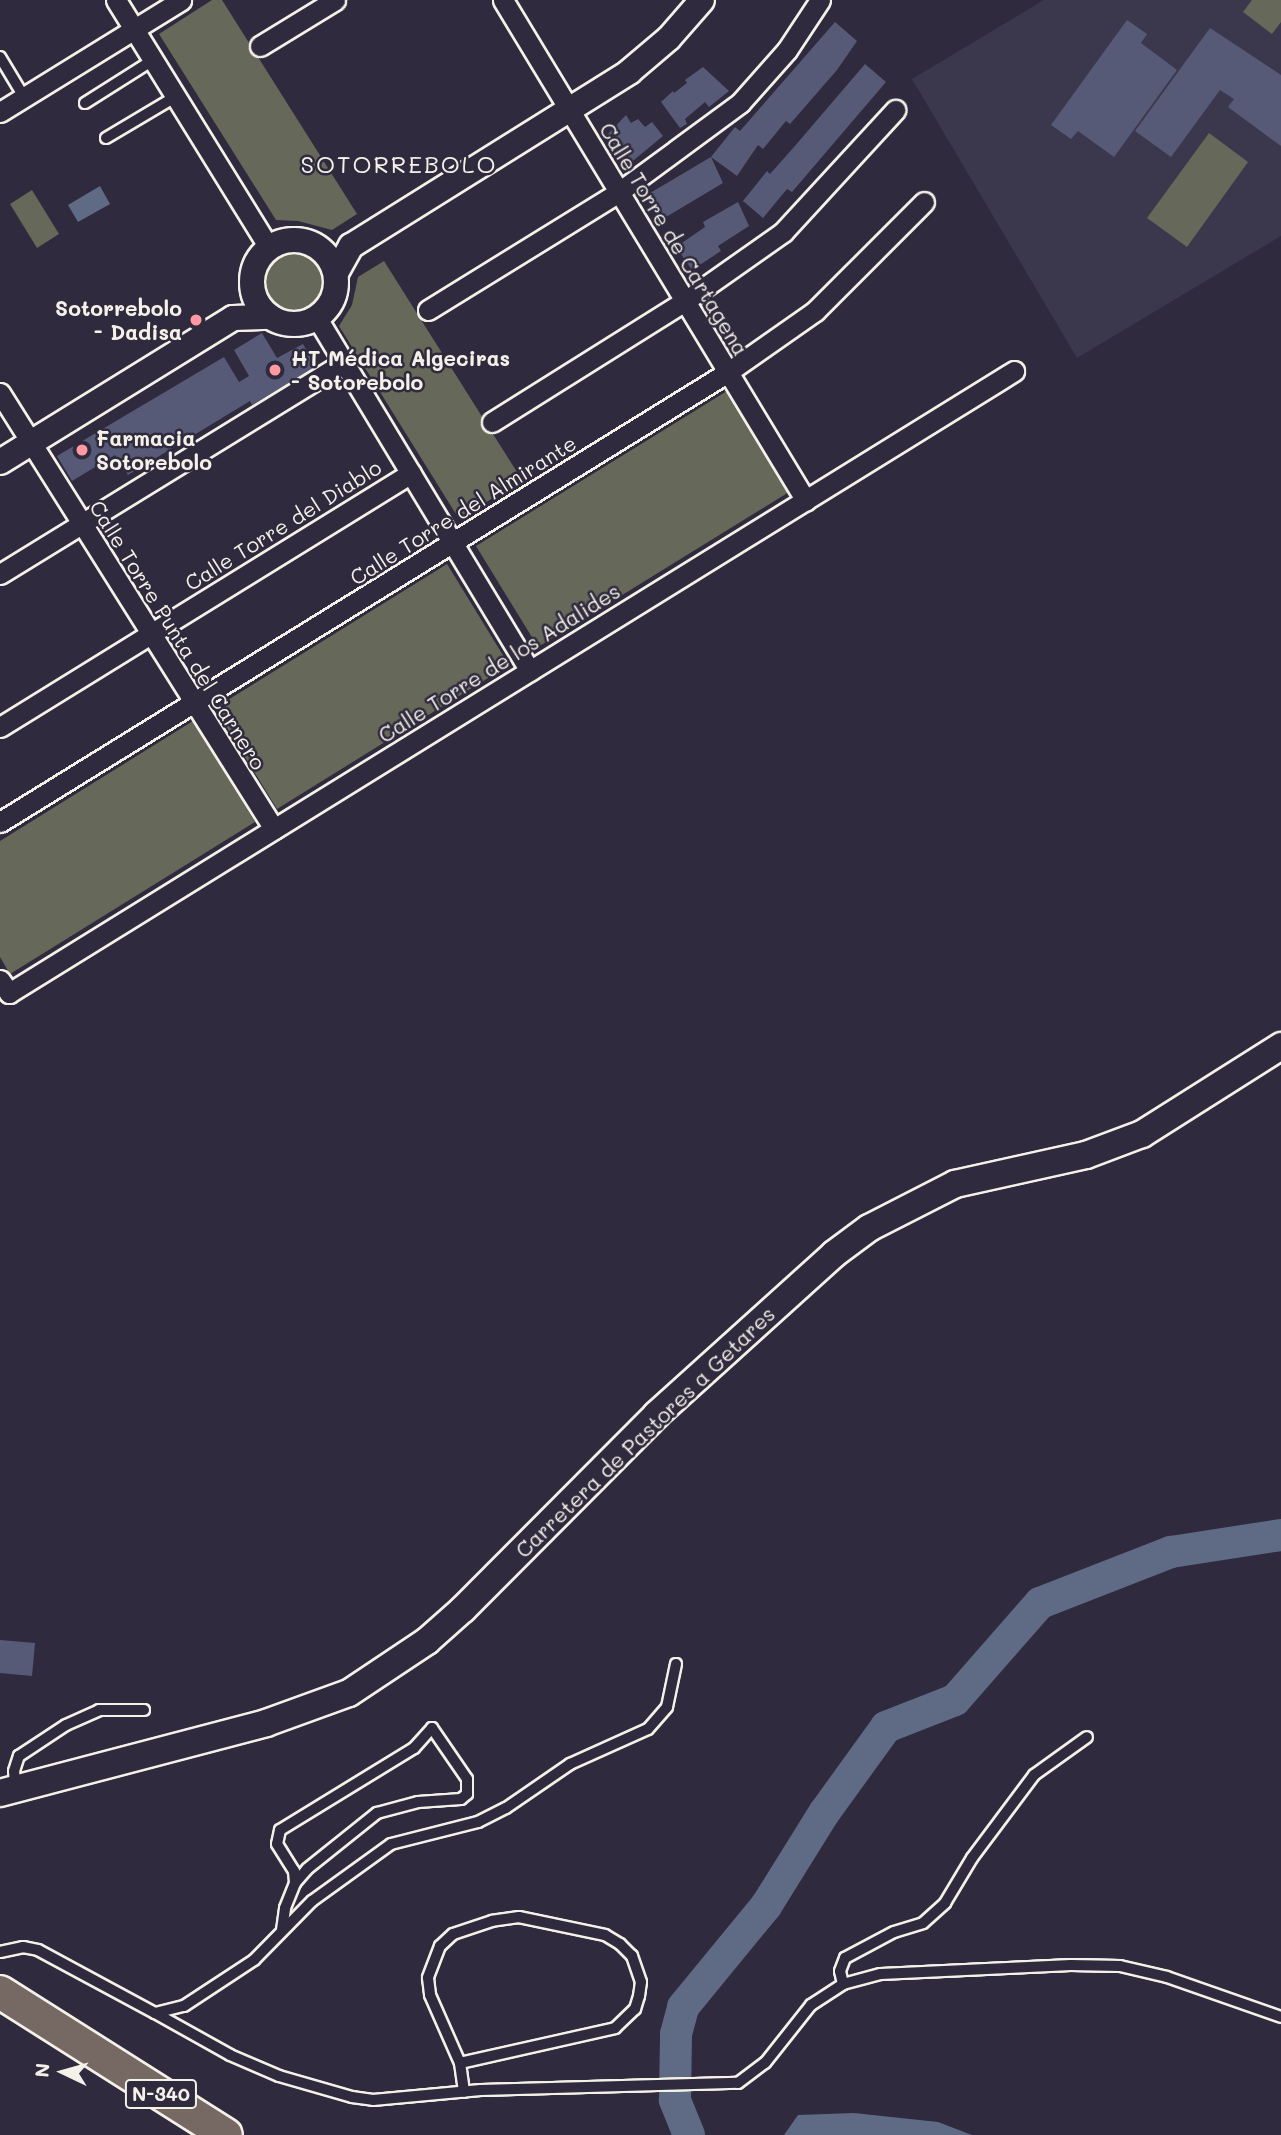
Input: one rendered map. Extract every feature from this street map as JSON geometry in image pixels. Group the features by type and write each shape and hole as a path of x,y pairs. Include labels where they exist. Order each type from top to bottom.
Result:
{"highway":[{"name":"N-340","path":"0,1992 226,2135"},
{"name":"N-340","path":"0,2008 201,2135"}],"main road":[{"name":"Carretera de Pastores a Getares","path":"7,1791 266,1723 349,1693 427,1641 463,1609 656,1415 824,1262 869,1228 955,1184 1086,1155 1142,1134 1281,1046"}],"street":[{"path":"116,0 269,248"},
{"path":"0,112 181,0"},
{"path":"261,46 335,0"},
{"name":"Calle Torre de Cartagena","path":"503,0 806,501"},
{"path":"233,318 270,317 289,324 317,318 331,303 335,293 336,273 351,246 569,110 649,55 669,38 702,0"},
{"path":"428,310 619,192 740,103 787,50 820,0"},
{"path":"492,422 685,301 783,232 895,110"},
{"name":"Calle Torre del Almirante","path":"0,822 728,372 815,312 925,202"},
{"path":"0,462 233,318 246,301 256,263 269,248 294,239 331,250 342,245 351,246"},
{"path":"319,247 327,254 336,273"},
{"path":"252,282 257,302 270,317"},
{"path":"317,318 530,671"},
{"path":"0,574 344,362"},
{"name":"Calle Torre de los Adalides","path":"4,987 274,829 1013,371"},
{"name":"Calle Torre Punta del Carnero","path":"0,393 274,829"},
{"name":"Calle Torre del Diablo","path":"0,727 411,473"}],"lane":[{"path":"0,57 24,97"},
{"path":"85,103 153,60"},
{"path":"106,138 175,97"},
{"path":"155,2013 184,2006 211,1991 254,1960 312,1901 391,1843 478,1822 506,1808 570,1764 648,1729 667,1707 676,1664"},
{"path":"7,1791 19,1756 66,1725 99,1710 144,1710"},
{"path":"282,1930 285,1908 295,1883 307,1868 377,1813 418,1802 461,1798 467,1794 467,1779 432,1728 414,1748 280,1830 277,1844 294,1871 295,1883"},
{"path":"843,1984 840,1971 845,1958 894,1932 923,1923 944,1903 972,1858 1034,1775 1087,1737"},
{"path":"460,2063 615,2028 635,2009 639,1996 641,1982 632,1956 620,1944 605,1936 519,1917 492,1921 453,1934 440,1946 428,1978 430,1995 460,2063 464,2092"},
{"path":"0,1952 23,1947 38,1950 250,2064 352,2097 413,2098 464,2092 738,2083 765,2063 811,2006 843,1984 881,1974 1120,1966 1167,1977 1281,2017"}],"shaded area":[{"path":"1044,0 1281,0 1281,236 1077,358 912,79"}],"green space":[{"path":"212,0 222,0 357,214 332,230 298,221 276,220 159,34"},
{"path":"1252,0 1281,0 1281,22 1272,34 1243,12"},
{"path":"1209,133 1248,162 1187,247 1147,218"},
{"path":"32,190 59,234 37,248 10,204"},
{"path":"288,252 300,252 317,261 324,272 324,296 317,307 300,316 288,316 276,311 267,302 262,290 262,278 267,266 276,257"},
{"path":"384,261 522,480 459,519 339,326 352,305 358,277"},
{"path":"727,391 789,492 538,647 476,546"},
{"path":"447,564 509,665 277,809 215,708"},
{"path":"193,721 255,822 10,974 0,957 0,841"}],"water":[{"path":"100,186 110,204 78,222 68,205"},
{"path":"854,2113 938,2122 972,2135 784,2135 798,2115"}],"building":[{"path":"1127,20 1147,34 1141,43 1177,70 1114,157 1078,131 1071,139 1051,125"},
{"path":"835,22 857,41 837,70 790,124 786,121 763,149 758,145 737,176 711,157 735,127 740,131"},
{"path":"1210,28 1281,75 1281,146 1228,107 1234,99 1220,90 1171,157 1135,131"},
{"path":"865,64 886,82 792,192 787,189 763,218 743,201 767,171 770,174"},
{"path":"703,67 729,91 709,107 705,102 685,119 687,124 680,128 661,102"},
{"path":"626,115 631,123 638,119 645,127 652,122 663,136 628,165 607,135"},
{"path":"711,157 723,183 661,220 645,196"},
{"path":"738,202 749,226 718,246 721,251 692,270 676,247 705,227 703,222"},
{"path":"262,333 277,358 303,344 316,367 252,405 250,401 128,475 115,455 72,481 57,456 224,357 239,382 249,376 234,350"},
{"path":"0,1640 35,1643 32,1676 0,1673"}],"waterway":[{"path":"689,2135 675,2100 676,2034 683,2007 766,1906 824,1813 886,1727 955,1700 1040,1603 1171,1552 1281,1535"}],"place":[{"name":"Sotorrebolo - Dadisa","path":"196,320"},
{"name":"HT Médica Algeciras - Sotorebolo","path":"275,370"},
{"name":"Farmacia Sotorebolo","path":"82,450"}],"district":[{"name":"SOTORREBOLO","path":"399,164"}]}
